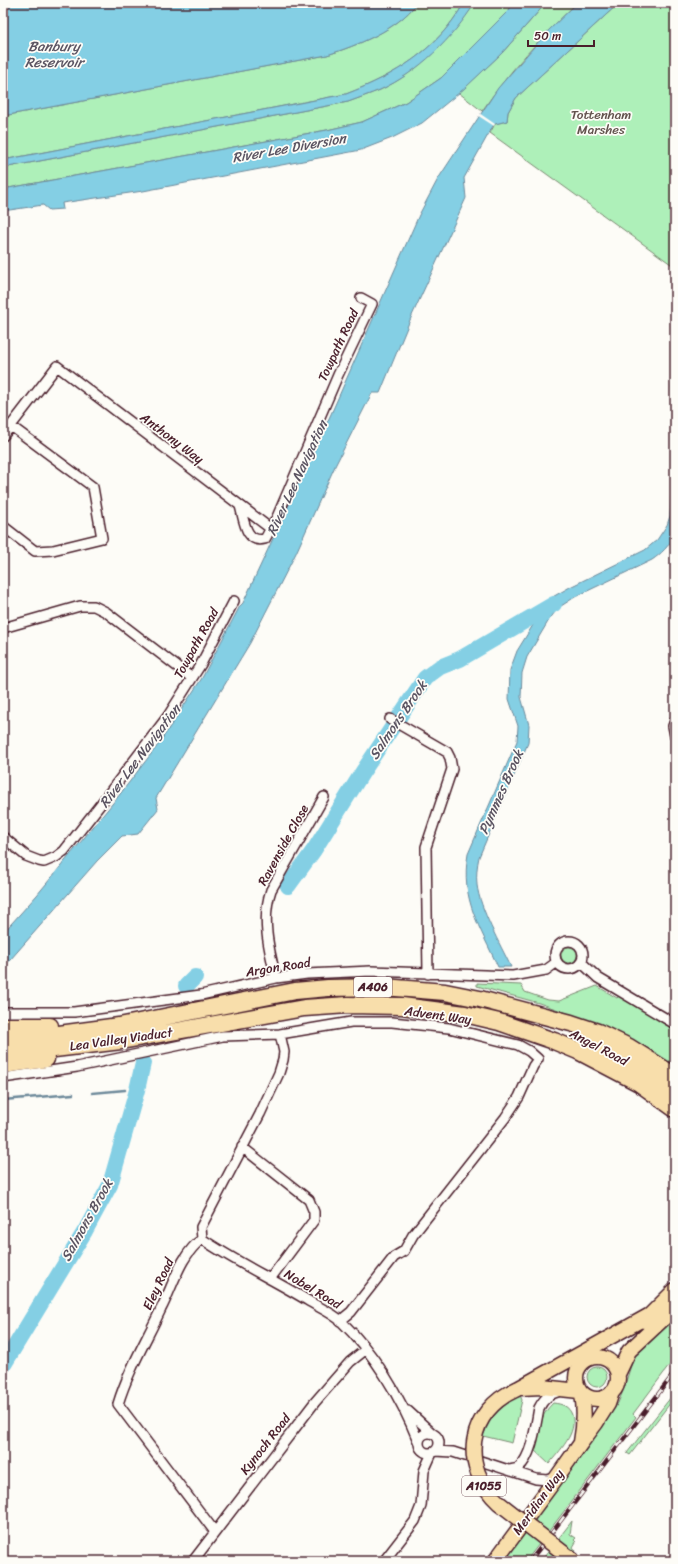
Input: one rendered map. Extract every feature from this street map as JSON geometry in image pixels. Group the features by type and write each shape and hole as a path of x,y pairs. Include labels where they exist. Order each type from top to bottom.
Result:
{"highway":[{"name":"Lea Valley Viaduct","path":"3,1052 46,1050 120,1034 226,1006 295,992 328,988 384,987 445,992 480,998 519,1009"},
{"name":"Lea Valley Viaduct","path":"3,1039 44,1036 120,1034 238,1019 304,1008 338,1005 402,1006 431,1008 499,1022 528,1031 578,1051 618,1073"},
{"name":"A406","path":"519,1009 598,1032 629,1047 675,1076"},
{"name":"Angel Road","path":"519,1009 598,1044 643,1071 675,1093"},
{"path":"3,1026 120,1034"},
{"path":"3,1065 47,1059 120,1034"},
{"name":"Angel Road","path":"618,1073 639,1083 675,1109"},
{"path":"618,1073 675,1121"}],"main road":[{"name":"A1055","path":"530,1380 565,1374 627,1338 675,1290"},
{"path":"618,1374 611,1362 599,1357 587,1360 577,1369 575,1377 577,1391 594,1399 607,1397 616,1387 618,1374 629,1351 675,1308"},
{"name":"A1055","path":"574,1561 496,1500 483,1486 474,1460 473,1442 479,1426 492,1405 500,1398 530,1380 650,1315"},
{"name":"A1055","path":"517,1388 542,1387 577,1391"},
{"name":"Meridian Way","path":"577,1391 584,1404 584,1422 581,1443"},
{"name":"Meridian Way","path":"495,1561 558,1477 596,1423 608,1404 612,1392"}],"street":[{"name":"Towpath Road","path":"271,529 338,375 372,304 361,298"},
{"name":"Anthony Way","path":"11,426 57,366 271,529"},
{"path":"3,436 11,426 93,487 102,538 53,550 35,551 3,526"},
{"path":"240,506 247,533 252,537 260,540 265,539 271,529"},
{"name":"Towpath Road","path":"3,837 26,856 39,861 44,862 56,857 64,850 168,716 192,678 234,601"},
{"path":"3,628 80,606 94,606 106,612 192,678"},
{"path":"675,720 673,731 675,736"},
{"path":"394,721 447,752 452,764 452,769 426,847 428,974"},
{"name":"Ravenside Close","path":"276,978 268,943 266,912 268,899 271,890 324,797"},
{"path":"569,941 581,946 584,954 582,963 575,968 567,969 559,966 555,954 558,947 564,942 569,941"},
{"name":"Argon Road","path":"3,1012 74,1012 201,994 276,978 334,972 371,971 522,976 546,970 557,962"},
{"path":"582,963 598,978 675,1024"},
{"name":"Advent Way","path":"3,1078 77,1067 223,1036 280,1034 351,1022 419,1024 449,1028 518,1045 529,1051 538,1059 533,1066 519,1097 505,1118 413,1234 404,1251 394,1257 351,1312 340,1321"},
{"path":"202,1239 201,1227 279,1073 284,1052 280,1034"},
{"path":"242,1147 309,1200 314,1212 314,1220 270,1279"},
{"name":"Nobel Road","path":"202,1239 222,1253 270,1279 340,1321 366,1350 387,1377 403,1406 422,1450 425,1452 453,1452 536,1479 548,1480 558,1477"},
{"name":"Eley Road","path":"202,1239 193,1246 185,1258 124,1384 118,1404 215,1532"},
{"name":"Kynoch Road","path":"193,1561 315,1402 350,1362 366,1350"},
{"path":"510,1470 519,1467 530,1449 539,1408 547,1397 553,1393 577,1391"},
{"name":"Nobel Road","path":"403,1406 453,1452"},
{"path":"384,1561 415,1521 421,1506 424,1471 440,1442 435,1435 429,1433 423,1436 419,1443"}],"green space":[{"path":"417,3 464,3 453,20 441,34 414,59 382,78 346,94 3,160 3,116 327,55 364,41 388,29 409,13"},
{"path":"475,3 513,3 509,10 441,78 406,102 362,122 327,130 3,189 3,168 348,102 376,92 395,82 421,64 445,41"},
{"path":"546,3 577,3 526,54 492,96 482,111 459,93 502,53"},
{"name":"Tottenham Marshes","path":"619,3 675,3 675,267 490,133 495,124 507,121 508,112 516,98"},
{"path":"566,947 572,947 577,952 575,961 572,963 566,963 561,958 561,952"},
{"path":"477,983 521,985 525,992 548,1000 559,1001 597,986 617,998 619,996 675,1030 675,1069 598,1027 567,1013 539,1003 477,986"},
{"path":"675,1314 675,1358 633,1414 636,1417 526,1561 501,1561 618,1403 634,1356"},
{"path":"597,1367 604,1370 607,1377 604,1384 597,1387 590,1384 587,1377 590,1370"},
{"path":"675,1392 675,1397 630,1455 627,1453"},
{"path":"520,1395 522,1400 512,1443 483,1436 489,1422 497,1412 507,1403"},
{"path":"553,1403 567,1408 571,1412 573,1422 570,1435 549,1464 533,1449 542,1419"},
{"path":"572,1521 570,1534 576,1538 574,1540 576,1542 573,1547 576,1551 554,1558 557,1561 541,1561"}],"water":[{"name":"Banbury Reservoir","path":"3,3 417,3 409,13 388,29 364,41 327,55 3,116"},
{"path":"464,3 475,3 456,29 434,53 394,83 348,102 3,168 3,160 346,94 382,78 414,59 441,34 453,20"},
{"name":"River Lee Diversion","path":"513,3 546,3 502,53 465,88 422,123 392,138 361,150 143,191 62,203 63,209 49,210 43,205 3,211 3,189 327,130 362,122 406,102 441,78 509,10"},
{"path":"577,3 619,3 516,98 508,112 507,121 495,124 493,126 464,178 466,198 410,320 380,393 372,393 335,466 296,553 250,643 156,798 158,809 138,834 122,836 97,861 3,968 3,933 37,895 117,798 158,745 202,678 243,603 331,414 419,215 438,179 498,88 547,32"},
{"path":"675,359 675,434 672,387"},
{"name":"Pymmes Brook","path":"675,446 675,535 670,543 652,560 575,597 558,608 527,657 522,673 521,697 529,725 528,743 479,857 477,871 477,885 482,905 511,967 498,967 478,926 473,912 469,899 466,870 468,854 517,741 518,726 509,699 510,670 517,651 549,599 645,550 657,540 667,525 670,516"}],"pier":[{"path":"479,113 495,124 494,126 477,115"}],"waterway":[{"name":"Salmons Brook","path":"288,886 314,850 362,773 425,678 440,667 460,659 554,604"},
{"name":"Salmons Brook","path":"186,986 195,977"},
{"name":"Salmons Brook","path":"3,1366 85,1231 110,1185 137,1090 143,1063"},
{"path":"92,1093 125,1090"},
{"path":"3,1100 73,1094"}],"railway":[{"path":"530,1561 675,1372"}],"water label":[{"name":"River Lee Navigation","path":"297,478"},
{"name":"River Lee Navigation","path":"140,756"}]}
